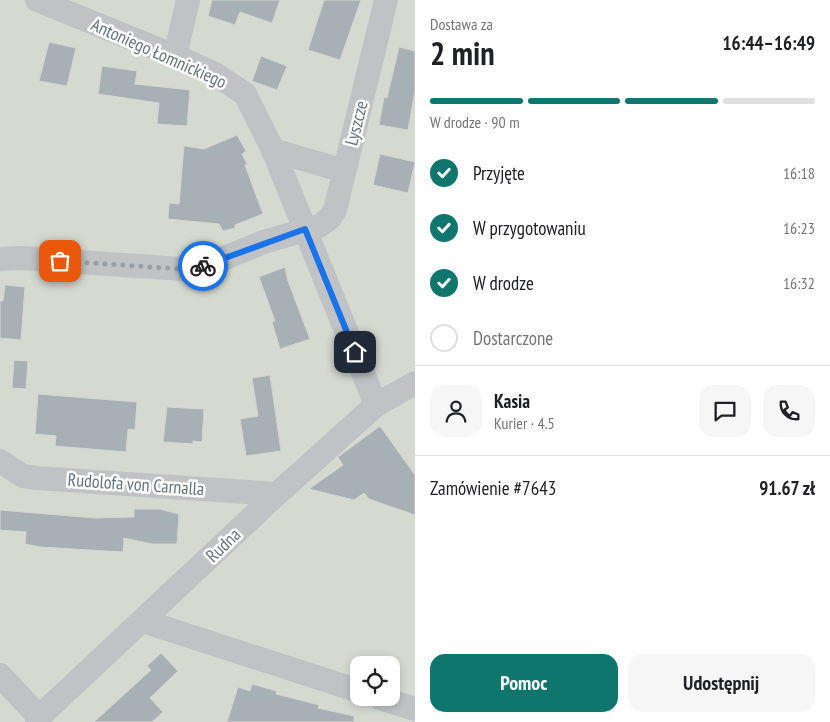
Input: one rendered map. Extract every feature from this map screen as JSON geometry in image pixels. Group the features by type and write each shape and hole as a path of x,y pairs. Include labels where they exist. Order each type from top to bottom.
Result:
{"street":[{"name":"Antoniego Łomnickiego","path":"37,0 215,74 245,94 273,150 376,405"},
{"path":"175,56 188,0"},
{"name":"Lyszcze","path":"305,229 319,226 329,219 335,210 386,0"},
{"path":"273,150 344,171"},
{"path":"0,259 22,258 182,269 206,265 264,242 305,229"},
{"name":"Rudna","path":"38,720 277,494 376,405 415,383"},
{"name":"Rudolofa von Carnalla","path":"0,461 24,476 37,478 277,494"},
{"path":"143,621 350,688"},
{"path":"0,674 38,720"},
{"path":"0,700 38,720"},
{"path":"400,704 415,709"}],"shaded area":[{"path":"0,0 415,0 415,722 0,722"}],"building":[{"path":"212,0 280,0 272,23 240,12 235,25 208,16"},
{"path":"324,0 361,0 340,60 308,50"},
{"path":"49,42 76,48 67,86 39,81"},
{"path":"399,47 415,51 415,91 408,130 379,125 384,97 387,98"},
{"path":"261,56 287,66 277,90 252,81"},
{"path":"102,66 137,71 135,84 190,90 187,126 157,124 159,103 98,94"},
{"path":"237,135 246,151 242,154 263,214 235,225 235,228 223,231 219,224 168,219 169,203 179,204 184,146 204,149"},
{"path":"380,154 415,162 408,193 373,185"},
{"path":"285,267 288,281 310,339 280,349 272,322 275,321 259,277"},
{"path":"5,285 25,287 21,340 0,338 0,301 3,301"},
{"path":"14,360 28,361 26,389 12,388"},
{"path":"270,375 281,451 246,456 240,419 258,416 252,378"},
{"path":"38,394 137,402 135,430 128,429 126,452 55,446 56,436 35,434"},
{"path":"167,407 204,409 202,442 193,441 193,444 163,442"},
{"path":"380,426 415,475 415,515 369,499 364,493 354,500 309,489 343,465 338,457"},
{"path":"134,509 159,509 179,514 177,544 152,544 124,538 123,552 40,547 25,544 26,532 0,530 0,510 95,518 134,517"},
{"path":"161,653 178,671 150,698 163,712 152,722 94,722 151,670 147,666"},
{"path":"252,684 277,691 276,694 319,705 318,708 354,716 354,722 227,722 238,687 250,691"}],"way so far":[{"path":"60,261 137,268 182,269 203,266"}],"route":[{"path":"203,266 264,242 305,229 355,352"}]}
